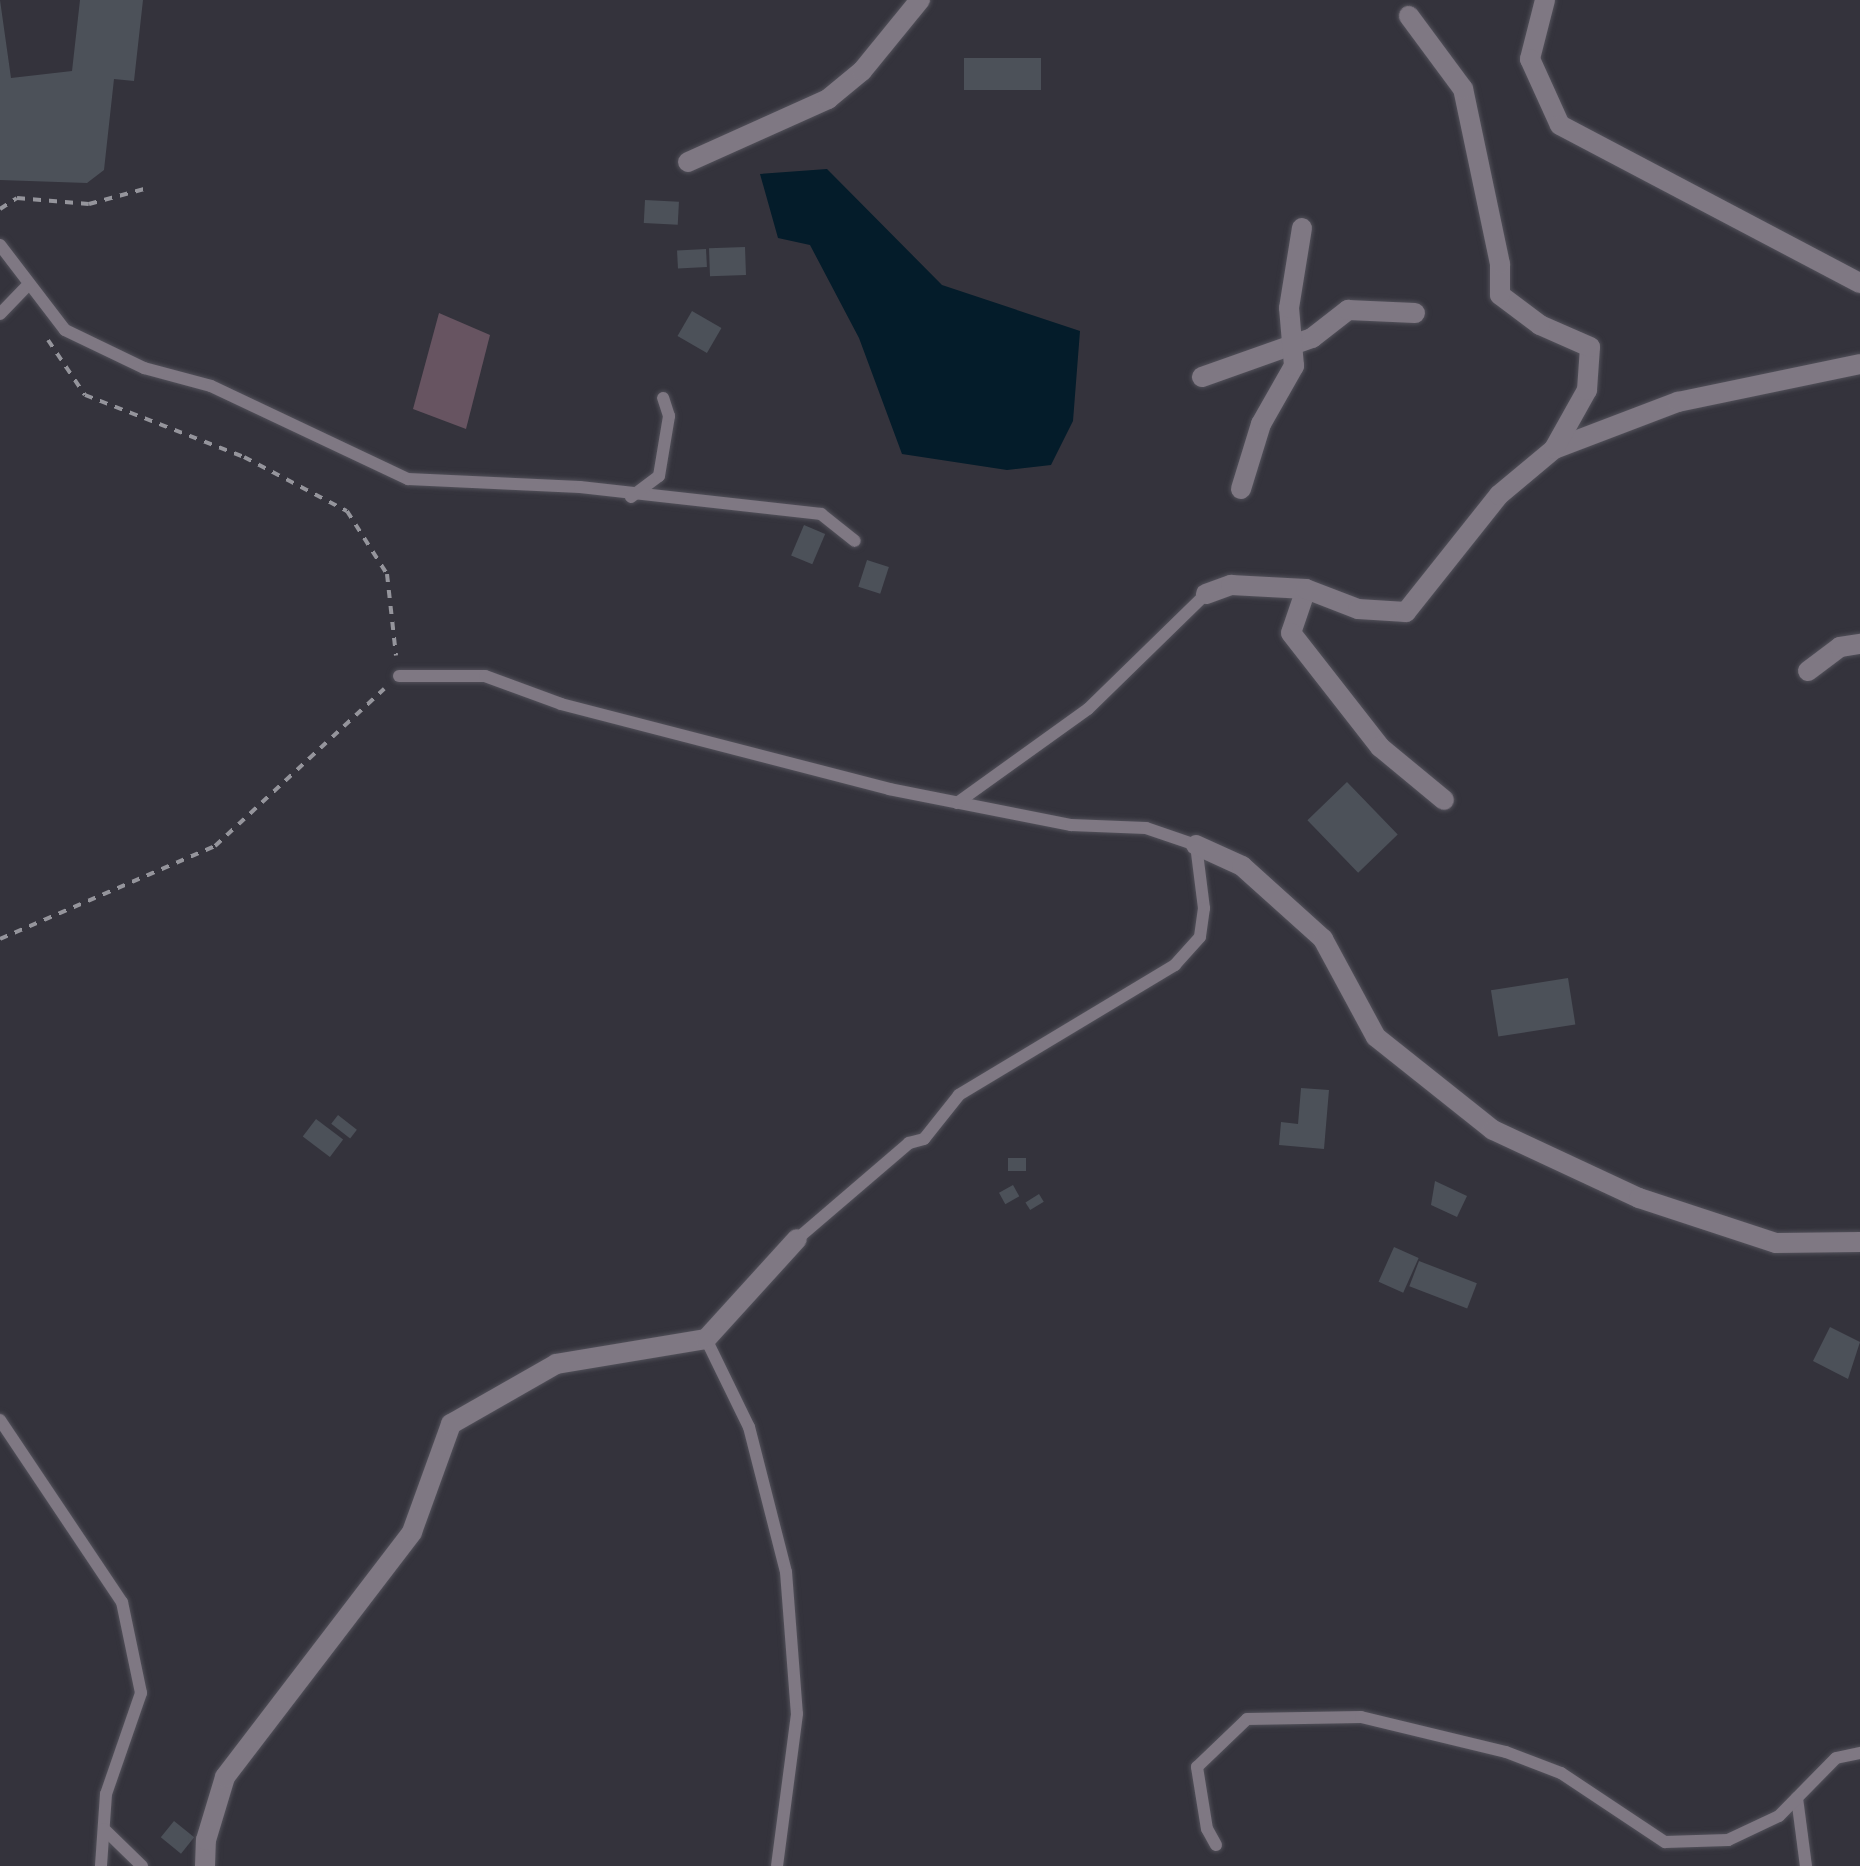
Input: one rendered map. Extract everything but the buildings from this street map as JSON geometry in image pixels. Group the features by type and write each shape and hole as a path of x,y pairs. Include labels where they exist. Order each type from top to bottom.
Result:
{"street":[{"path":"688,162 828,100 862,71 920,0"},
{"path":"1545,0 1530,59 1560,125 1860,282"},
{"path":"1409,16 1463,89 1500,264 1500,296 1540,325 1590,347 1587,390 1554,449"},
{"path":"1240,489 1261,424 1294,366 1292,268 1302,228"},
{"path":"1202,377 1312,338 1348,310 1415,313"},
{"path":"1206,594 1232,585 1306,588 1358,608 1406,612 1498,495 1554,449 1678,402 1860,364"},
{"path":"1306,588 1291,634 1380,747 1444,800"},
{"path":"1808,671 1840,648 1860,644"},
{"path":"1196,845 1242,866 1322,939 1376,1037 1493,1130 1639,1198 1776,1243 1860,1242"},
{"path":"205,1866 206,1840 225,1777 412,1532 451,1424 556,1364 706,1339 797,1239"}],"lane":[{"path":"0,245 65,330 91,345 211,386 408,480 580,487 631,496 821,514 855,541"},
{"path":"0,314 29,284"},
{"path":"631,496 660,476 669,416 663,398"},
{"path":"957,802 1088,709 1206,594"},
{"path":"399,676 485,676 561,704 957,802 1072,825 1146,828 1196,845 1204,908 1200,937 1175,965 959,1094 924,1139 909,1142 797,1239"},
{"path":"706,1339 749,1427 786,1572 797,1714 777,1866"},
{"path":"0,1420 122,1602 141,1694 106,1794 101,1866"},
{"path":"1216,1844 1207,1829 1197,1767 1247,1719 1361,1717 1506,1752 1561,1773 1665,1842 1728,1840 1779,1816 1836,1758 1860,1753"},
{"path":"1797,1798 1806,1866"},
{"path":"104,1829 142,1866"}],"path":[{"path":"0,209 17,198 89,204 148,188"},
{"path":"0,939 215,846 399,676 387,574 347,511 244,457 85,395 50,346 41,299"}],"shaded area":[{"path":"439,313 490,335 466,429 413,409"}],"water":[{"path":"827,169 942,285 1080,331 1073,421 1051,465 1007,470 902,454 859,338 810,245 778,238 760,174"}]}
